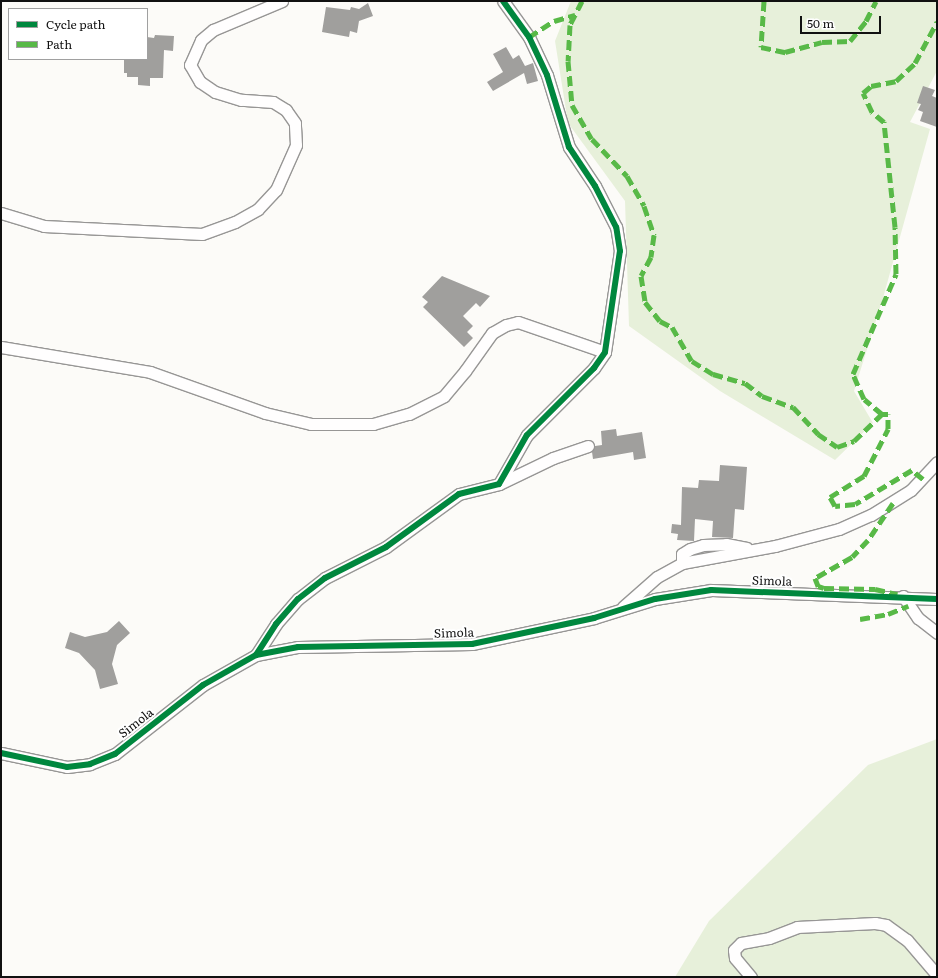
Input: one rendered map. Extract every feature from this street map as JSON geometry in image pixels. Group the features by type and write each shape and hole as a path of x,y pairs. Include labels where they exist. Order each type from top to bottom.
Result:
{"street":[{"path":"1,213 44,226 141,233 202,234 235,222 258,209 276,190 296,145 295,123 286,110 273,102 241,100 215,92 200,82 190,65 201,40 213,30 282,1"},
{"path":"499,484 527,435 594,368 605,352 620,251 616,227 595,186 570,147 547,75 529,37 503,1"},
{"path":"1,347 150,372 265,413 311,424 373,424 409,414 444,396 465,371 492,333 506,325 518,322 605,352"},
{"path":"256,655 276,624 298,599 325,578 386,547 459,494 499,484 554,458 588,446"},
{"path":"620,610 657,577 682,562 752,550 839,529 871,515 911,490 937,462"},
{"name":"Simola","path":"1,753 67,767 90,764 115,754 204,685 256,655 298,647 472,644 620,610 655,599 711,590 903,596 937,599"},
{"path":"903,596 918,618 937,633"},
{"path":"752,977 735,958 734,950 741,943 769,938 797,928 875,923 886,925 907,940 937,975"}],"green space":[{"path":"571,1 937,1 937,71 910,122 930,129 883,298 854,391 873,423 835,460 720,391 629,326 625,201 568,123 555,41"},
{"path":"937,739 937,977 675,977 709,921 868,765"}],"building":[{"path":"368,3 373,16 359,21 357,33 350,31 349,37 322,32 326,7 350,10 351,7 359,9"},
{"path":"155,35 174,36 173,51 164,50 163,78 150,78 150,86 138,85 138,77 127,77 127,73 124,73 124,60 148,60 148,37 154,38"},
{"path":"506,47 513,59 519,55 525,66 533,63 538,81 527,84 524,73 493,91 487,82 503,72 493,54"},
{"path":"923,86 935,90 932,96 937,98 937,127 920,121 923,112 918,110 921,104 917,103"},
{"path":"442,276 490,296 480,307 476,303 463,316 473,326 467,332 473,338 464,347 423,307 428,302 422,297"},
{"path":"616,429 617,436 642,432 646,458 634,460 633,452 593,459 592,452 595,446 602,445 601,431"},
{"path":"720,465 747,467 744,510 735,509 733,538 712,537 713,521 695,519 694,541 677,540 678,534 671,533 672,524 681,525 682,487 698,488 699,480 719,481"},
{"path":"119,621 130,633 117,645 112,664 118,684 100,689 95,670 79,653 65,648 70,632 85,637 107,632"}],"marked path":[{"path":"582,1 570,25 568,61 572,105 592,139 627,176 644,206 654,235 651,257 641,276 645,302 660,321 672,327 692,361 713,374 745,383 762,396 793,407 818,434 837,447 854,441 882,414"},
{"path":"764,1 761,47 785,52 822,42 850,41 866,21 876,1"},
{"path":"529,37 554,21 575,15"},
{"path":"923,479 912,470 855,504 835,506 830,497 864,476 888,429 888,414 882,414 864,399 853,374 896,274 895,227 884,122 872,112 863,93 871,86 896,81 915,63 937,22"},
{"path":"893,503 868,540 852,557 815,578 818,586 824,588 875,589 897,594"},
{"path":"860,619 888,614 908,606"}],"cycle path":[{"path":"256,655 276,624 298,599 325,578 386,547 459,494 499,484 527,435 594,368 605,352 620,251 616,227 595,186 569,147 547,75 529,37 503,1"},
{"path":"1,753 67,767 90,764 115,754 203,685 256,655 298,647 472,644 594,618 655,599 711,590 937,599"}]}
